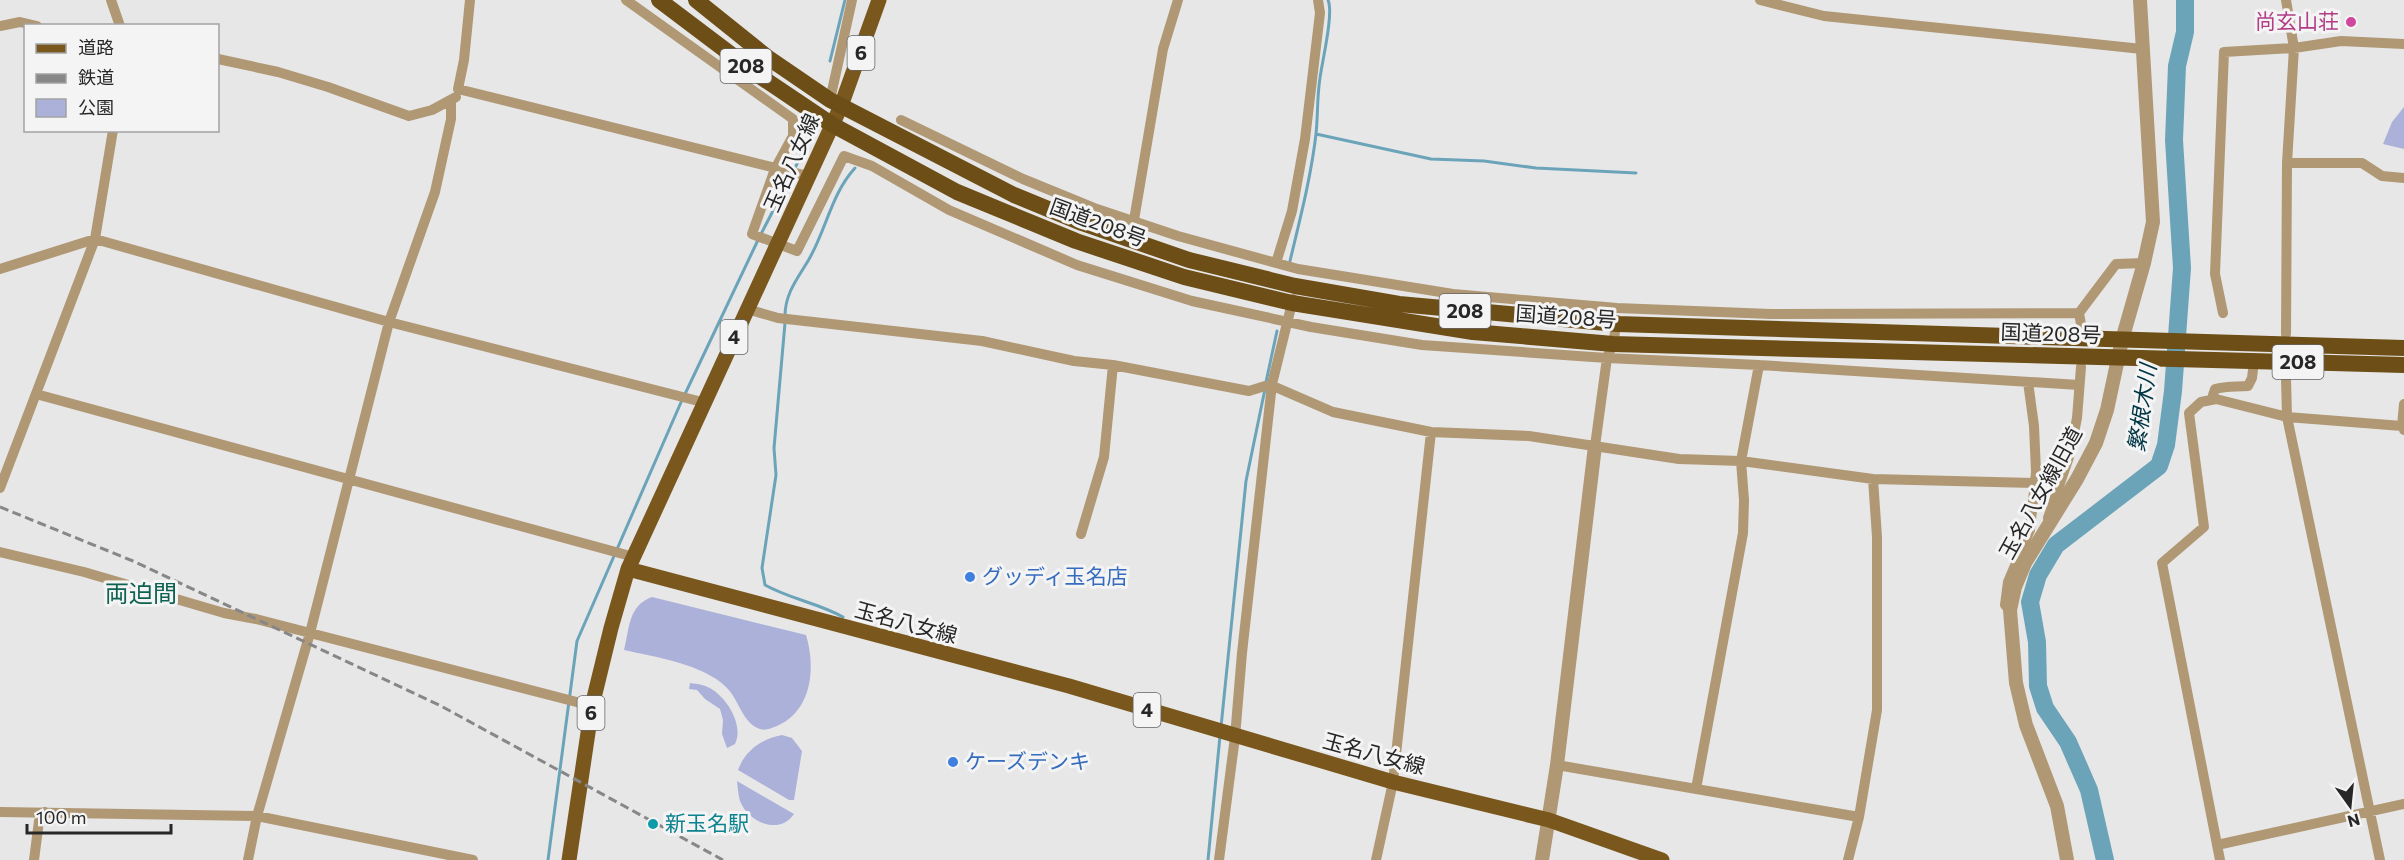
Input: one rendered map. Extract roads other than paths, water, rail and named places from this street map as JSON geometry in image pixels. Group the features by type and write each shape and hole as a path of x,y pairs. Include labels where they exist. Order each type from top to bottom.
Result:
{"highway":[{"name":"国道208号","path":"696,0 767,57 836,103 1014,195 1082,223 1189,260 1297,278 1399,304 2130,339 2404,348"},
{"name":"国道208号","path":"660,1 760,77 831,124 957,192 1077,241 1184,277 1292,303 1610,351 2193,359 2404,365"}],"main road":[{"name":"6","path":"836,103 879,0"},
{"name":"玉名八女線","path":"836,103 831,124 706,403 628,560 1069,686 1393,782 1549,820 1662,860"},
{"name":"6","path":"569,860 592,706 628,560"}],"street":[{"path":"111,0 119,24"},
{"path":"470,0 464,60 458,89 808,176"},
{"path":"626,0 793,119 793,136 775,169 752,234 797,251 844,156 872,166 949,210 1077,265 1192,301 1287,321 1422,345 1610,351 1759,365 2079,385"},
{"path":"836,103 852,0"},
{"path":"1134,220 1163,49 1178,0"},
{"path":"1276,263 1292,211 1305,139 1320,13 1318,0"},
{"path":"1760,0 1824,16 2142,50"},
{"name":"玉名八女線旧道","path":"2067,860 2057,806 2026,725 2016,683 2010,610 2015,587 2025,563 2096,444 2107,410 2118,358 2130,339 2153,222 2140,0"},
{"path":"2286,0 2294,48 2287,163 2286,334"},
{"path":"0,26 20,22 28,24"},
{"path":"2223,313 2215,274 2224,52 2294,48 2341,40 2404,44"},
{"path":"219,59 278,72 409,116 432,110 464,92"},
{"path":"248,860 257,816 310,633 389,322 435,192 451,119 451,100"},
{"path":"901,120 1023,179 1094,208 1178,236 1276,263 1297,278 1273,386 1249,585 1235,737 1219,860"},
{"path":"0,488 95,239 113,132"},
{"path":"2287,163 2362,163 2382,177 2404,178"},
{"path":"0,269 95,239 389,322 706,403"},
{"path":"2082,330 2079,313 2116,264 2144,263"},
{"path":"747,309 778,318 982,341 1074,361 1113,365 1249,391 1273,386 1333,412 1431,432 1529,436 1679,459 1742,461 1873,479 2034,483"},
{"path":"1542,860 1557,765 1595,446 1617,316 2079,313"},
{"path":"2216,399 2213,395 2215,389 2225,386 2236,388 2248,386 2252,378 2254,361"},
{"path":"1081,534 1104,458 1113,365"},
{"path":"1696,789 1743,533 1742,461 1759,365"},
{"path":"2044,531 2068,457 2077,418 2081,367"},
{"path":"2286,378 2287,417 2380,860"},
{"path":"2010,610 2005,605 2008,582 2030,530 2036,472 2034,426 2028,382"},
{"path":"36,394 608,550 628,560"},
{"path":"2220,860 2162,563 2204,527 2189,413 2201,402 2216,399 2287,417 2403,428 2404,404"},
{"path":"1376,860 1393,782 1431,432"},
{"path":"1848,860 1859,817 1877,710 1877,537 1873,479"},
{"path":"0,552 84,573 224,613 256,618 592,706"},
{"path":"1557,765 1859,817"},
{"path":"2217,845 2404,804"},
{"path":"0,812 257,816 473,860"},
{"path":"34,860 39,821 45,812"}],"waterway":[{"path":"830,61 845,0"},
{"path":"1290,261 1314,150 1319,85 1329,26 1328,0"},
{"name":"繁根木川","path":"2105,860 2089,790 2068,742 2045,708 2038,686 2037,642 2030,602 2038,575 2056,545 2159,466 2166,445 2173,391 2182,268 2174,140 2177,66 2185,32 2185,0"},
{"path":"1316,134 1431,159 1484,161 1536,168 1636,173"},
{"path":"794,170 808,141"},
{"path":"785,316 792,287 814,249 840,189 855,168"},
{"path":"761,234 791,176"},
{"path":"685,394 758,240"},
{"path":"785,323 774,448 776,475 762,568 765,585 843,617"},
{"path":"1266,382 1277,331"},
{"path":"1221,727 1246,481 1265,389"},
{"path":"548,860 577,641 682,400"},
{"path":"1208,860 1220,736"}],"railway":[{"path":"0,507 133,561 441,706 723,860"}],"place":[{"name":"尚玄山荘","path":"2351,22"},
{"name":"グッディ玉名店","path":"970,577"},
{"name":"ケーズデンキ","path":"953,762"},
{"name":"新玉名駅","path":"653,824"}],"district":[{"name":"両迫間","path":"141,594"}]}
